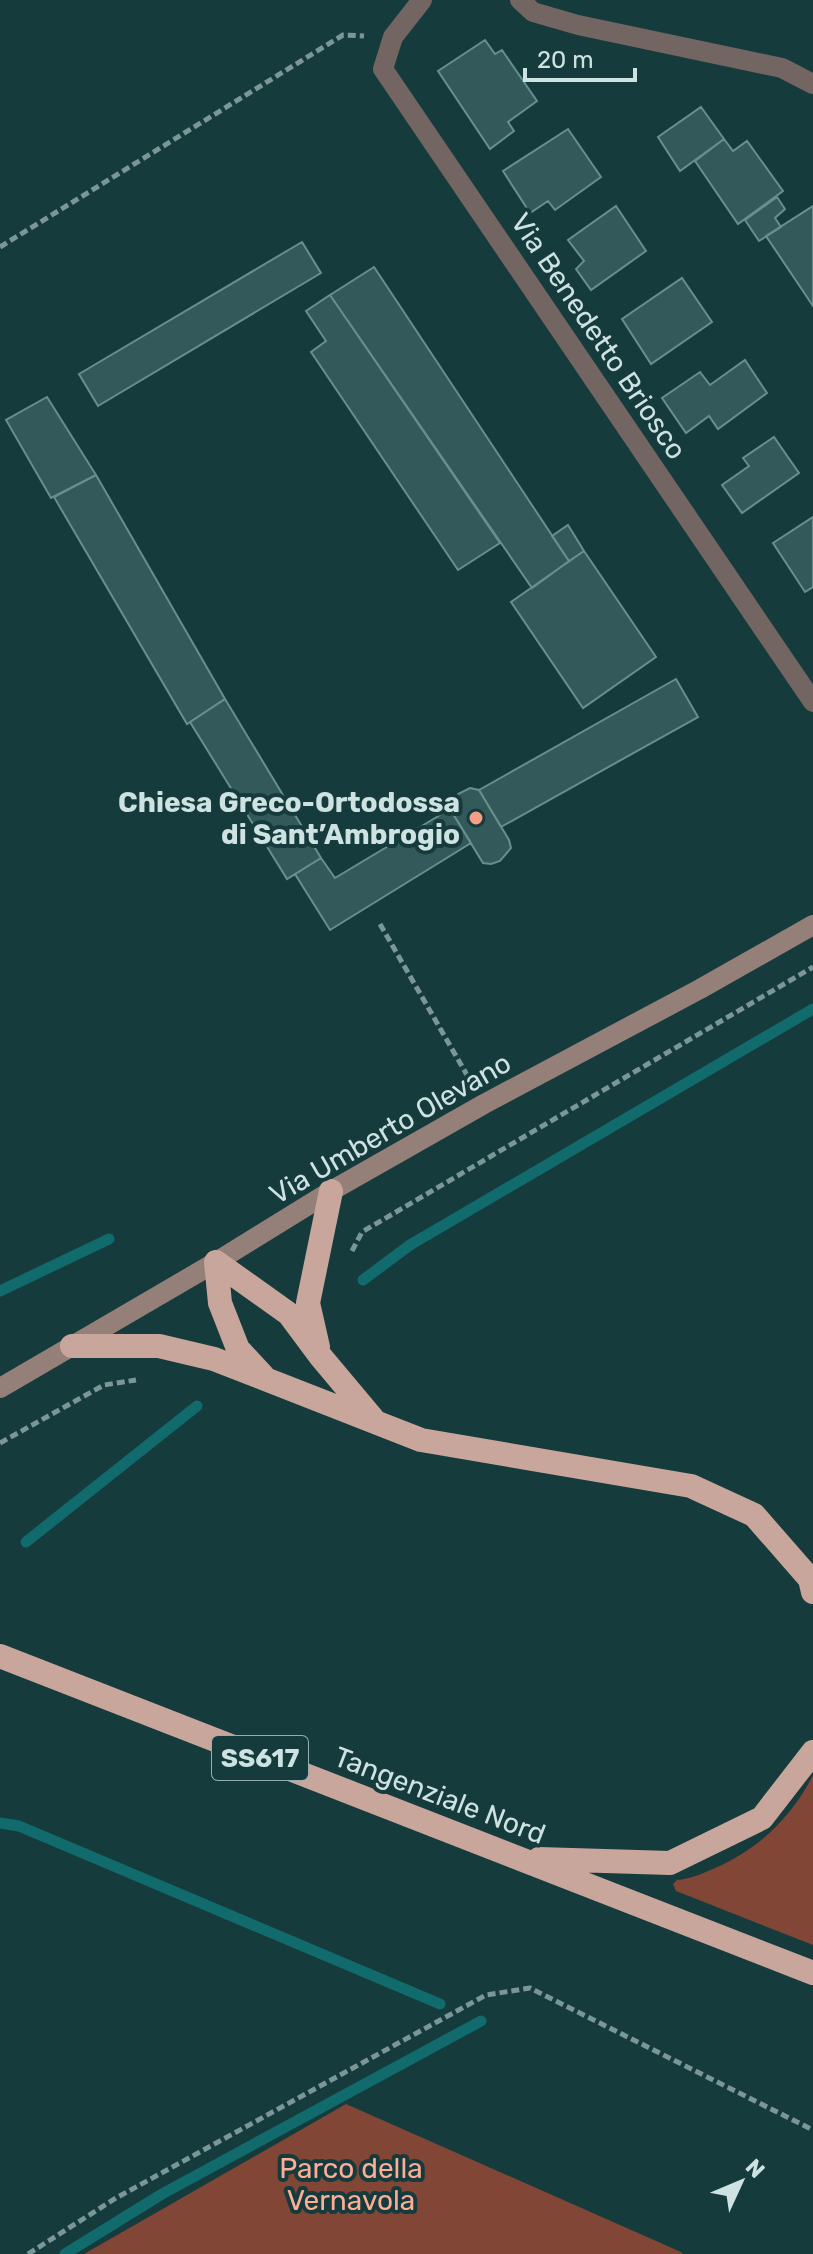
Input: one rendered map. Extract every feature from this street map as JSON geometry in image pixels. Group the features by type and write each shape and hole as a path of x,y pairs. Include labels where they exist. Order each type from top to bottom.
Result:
{"highway":[{"path":"321,1357 308,1303 331,1191"},
{"path":"216,1262 289,1314 375,1421"},
{"path":"216,1262 220,1303 238,1349 267,1380"},
{"path":"72,1346 159,1346 214,1359 421,1440 691,1486 754,1515 810,1579 813,1592"},
{"name":"Tangenziale Nord","path":"0,1656 813,1973"},
{"path":"520,1859 670,1863 762,1818 813,1752"}],"street":[{"name":"Via Benedetto Briosco","path":"422,0 393,37 383,69 813,702"},
{"path":"520,0 533,12 578,25 782,68 813,84"},
{"name":"Via Umberto Olevano","path":"0,1388 331,1191 813,925"}],"path":[{"path":"0,247 343,35 393,37"},
{"path":"380,924 484,1104"},
{"path":"347,1259 362,1232 813,967"},
{"path":"0,1443 104,1385 145,1378"},
{"path":"28,2254 116,2198 486,1995 530,1988 813,2130"}],"green space":[{"path":"813,1775 813,1945 676,1891 673,1884 677,1880 729,1861 772,1831 784,1819"},
{"name":"Parco della Vernavola","path":"346,2104 681,2252 683,2254 84,2254"}],"building":[{"path":"485,40 495,54 502,50 537,101 508,122 514,131 490,149 438,71"},
{"path":"701,107 724,139 680,171 658,137"},
{"path":"568,129 601,177 555,210 548,201 530,213 503,171"},
{"path":"724,139 733,151 747,141 783,191 738,224 695,161"},
{"path":"777,197 785,209 775,218 781,227 759,241 745,220"},
{"path":"616,206 646,251 591,290 576,269 584,261 568,240"},
{"path":"813,206 813,306 766,236"},
{"path":"302,242 321,273 98,406 79,374"},
{"path":"374,267 569,561 532,588 330,295"},
{"path":"682,278 712,322 651,364 622,319"},
{"path":"330,295 500,543 458,570 311,352 326,341 306,311"},
{"path":"745,360 767,393 718,429 709,416 686,433 662,398 700,372 710,385"},
{"path":"47,397 96,475 51,498 6,420"},
{"path":"774,437 799,473 742,513 722,485 749,466 743,458"},
{"path":"96,475 225,699 187,724 54,497"},
{"path":"813,517 813,587 805,592 773,543"},
{"path":"568,525 584,551 569,561 552,536"},
{"path":"584,551 656,657 583,708 511,602"},
{"path":"676,679 698,717 501,827 479,790"},
{"path":"225,699 321,858 287,879 190,722"},
{"name":"Chiesa Greco-Ortodossa di Sant’Ambrogio","path":"470,788 479,790 509,840 511,848 500,861 483,863 450,809 451,802 458,794"},
{"path":"450,809 471,843 330,930 295,874 321,858 335,878"}],"waterway":[{"path":"363,1280 410,1245 813,1009"},
{"path":"0,1291 109,1239"},
{"path":"26,1542 197,1406"},
{"path":"0,1823 19,1826 440,2004"},
{"path":"65,2254 162,2194 481,2021"}],"place":[{"name":"Chiesa Greco-Ortodossa di Sant’Ambrogio","path":"476,818"}]}
